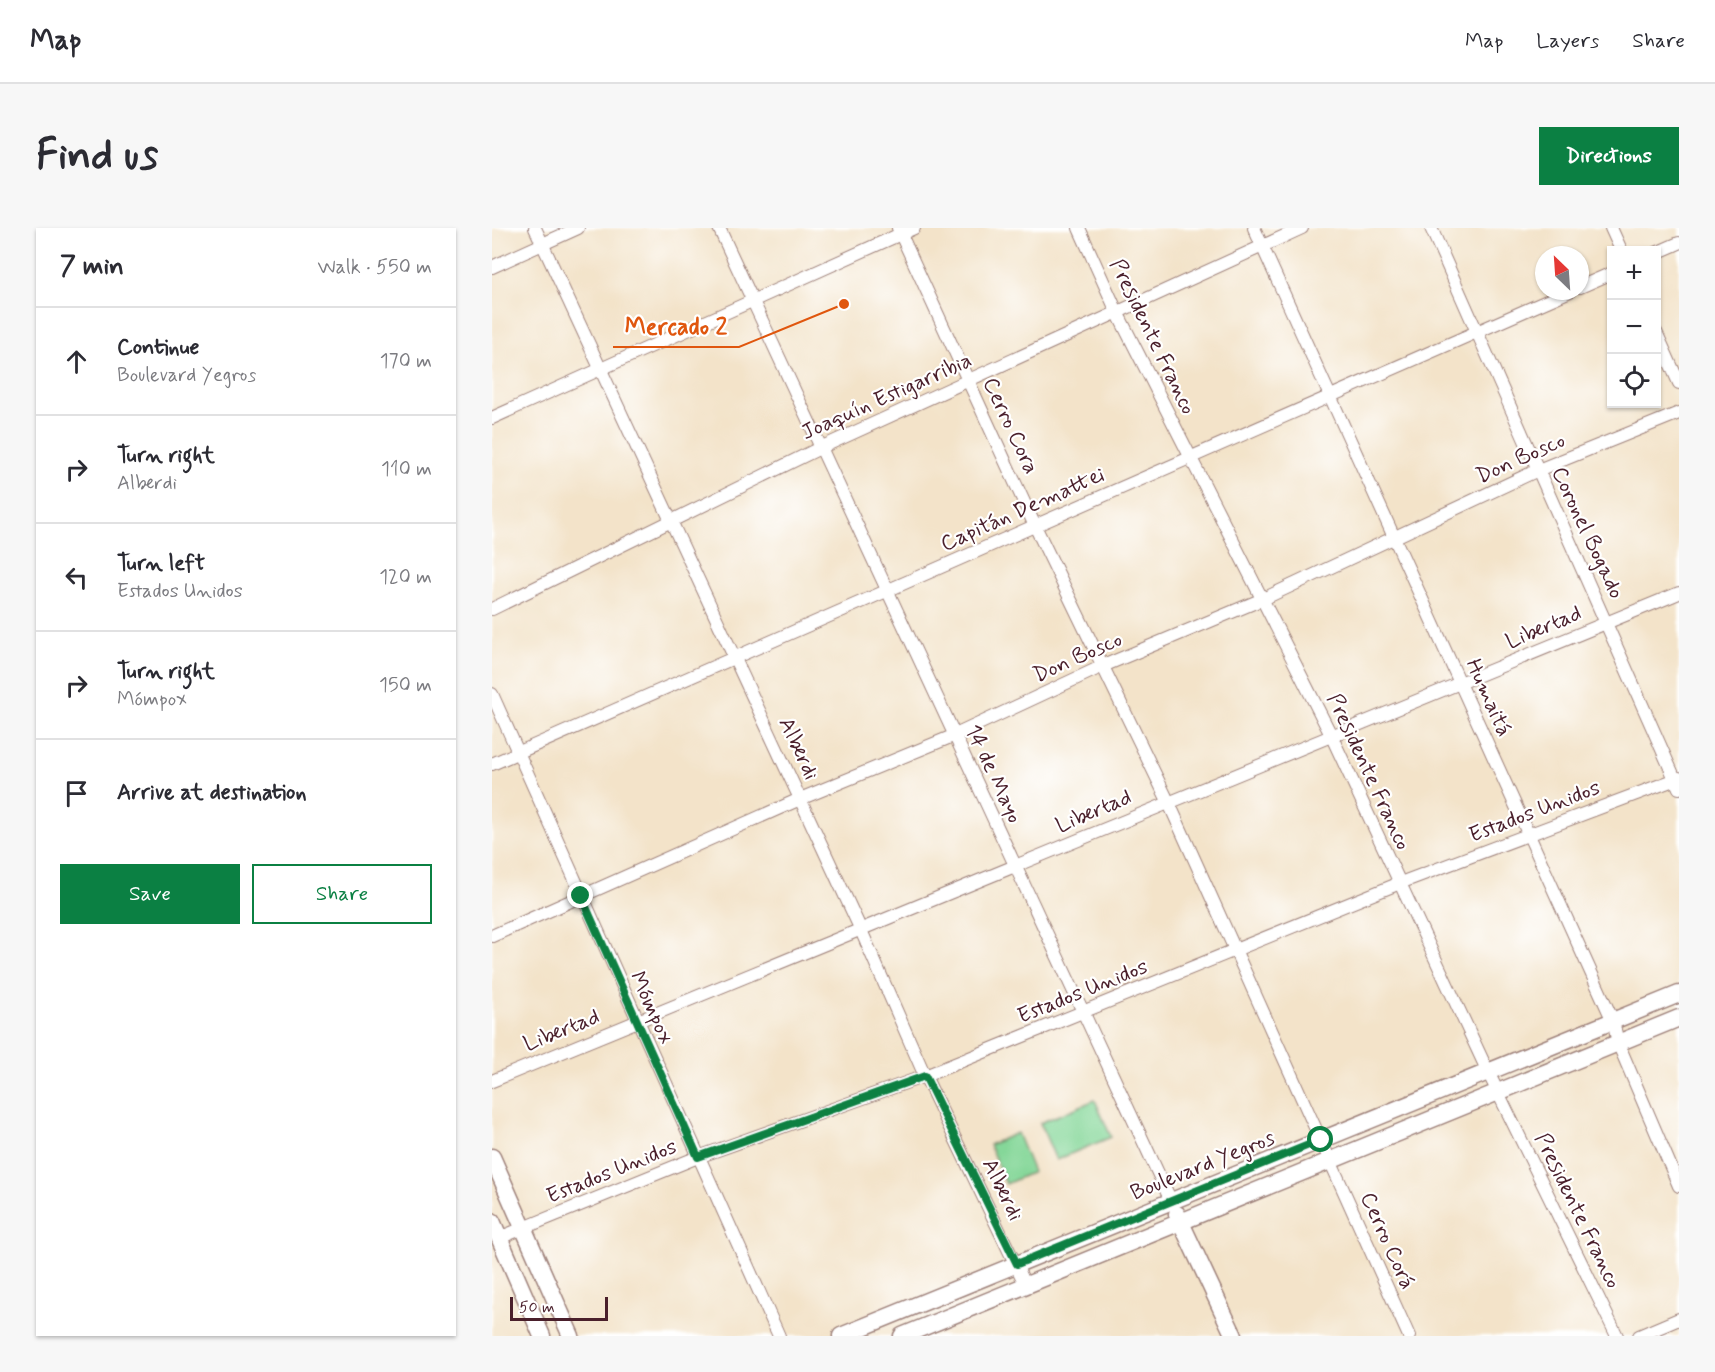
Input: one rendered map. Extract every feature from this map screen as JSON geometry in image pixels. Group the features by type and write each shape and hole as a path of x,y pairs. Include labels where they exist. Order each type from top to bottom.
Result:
{"main road":[{"name":"Boulevard Yegros","path":"841,1336 1679,994"},
{"name":"Boulevard Yegros","path":"902,1336 1679,1018"},
{"path":"492,1157 571,1336"},
{"name":"14 de Mayo","path":"1171,1201 1234,1336"},
{"path":"492,1221 542,1336"}],"street":[{"name":"Alberdi","path":"535,228 669,522 735,658 860,928 925,1076 1026,1286"},
{"path":"492,267 578,228"},
{"name":"14 de Mayo","path":"719,228 885,591 1171,1201"},
{"path":"492,418 752,301 899,231 914,228"},
{"name":"Presidente Franco","path":"1079,228 1117,312 1331,735 1488,1072 1617,1336"},
{"name":"Humaitá","path":"1254,228 1613,1021 1618,1043 1679,1186"},
{"name":"Joaquín Estigarribia","path":"492,609 820,448 1302,228"},
{"name":"Coronel Bogado","path":"1431,228 1678,782"},
{"path":"1611,228 1619,246"},
{"name":"Cerro Cora","path":"899,231 1035,526 1168,801 1235,950"},
{"path":"1661,251 1679,243"},
{"path":"1589,283 1607,275"},
{"name":"Capitán Demattei","path":"492,764 1550,300"},
{"path":"1661,343 1679,383"},
{"name":"Don Bosco","path":"492,936 800,799 953,736 1103,666 1263,599 1538,470 1679,413"},
{"name":"Libertad","path":"492,1081 1168,801 1679,593"},
{"name":"Mómpox","path":"492,694 779,1336"},
{"name":"Estados Unidos","path":"499,1238 698,1157 925,1076 1400,883 1529,834 1678,782"},
{"name":"Cerro Corá","path":"1235,950 1409,1336"},
{"path":"1639,1336 1679,1319"}],"green space":[{"path":"1095,1100 1111,1137 1056,1160 1040,1123"},
{"path":"1017,1133 1033,1172 1006,1184 989,1145"}],"place":[{"name":"Mercado 2","path":"844,304"}],"route":[{"path":"581,896 698,1157 925,1076 1017,1264 1321,1140"}]}
